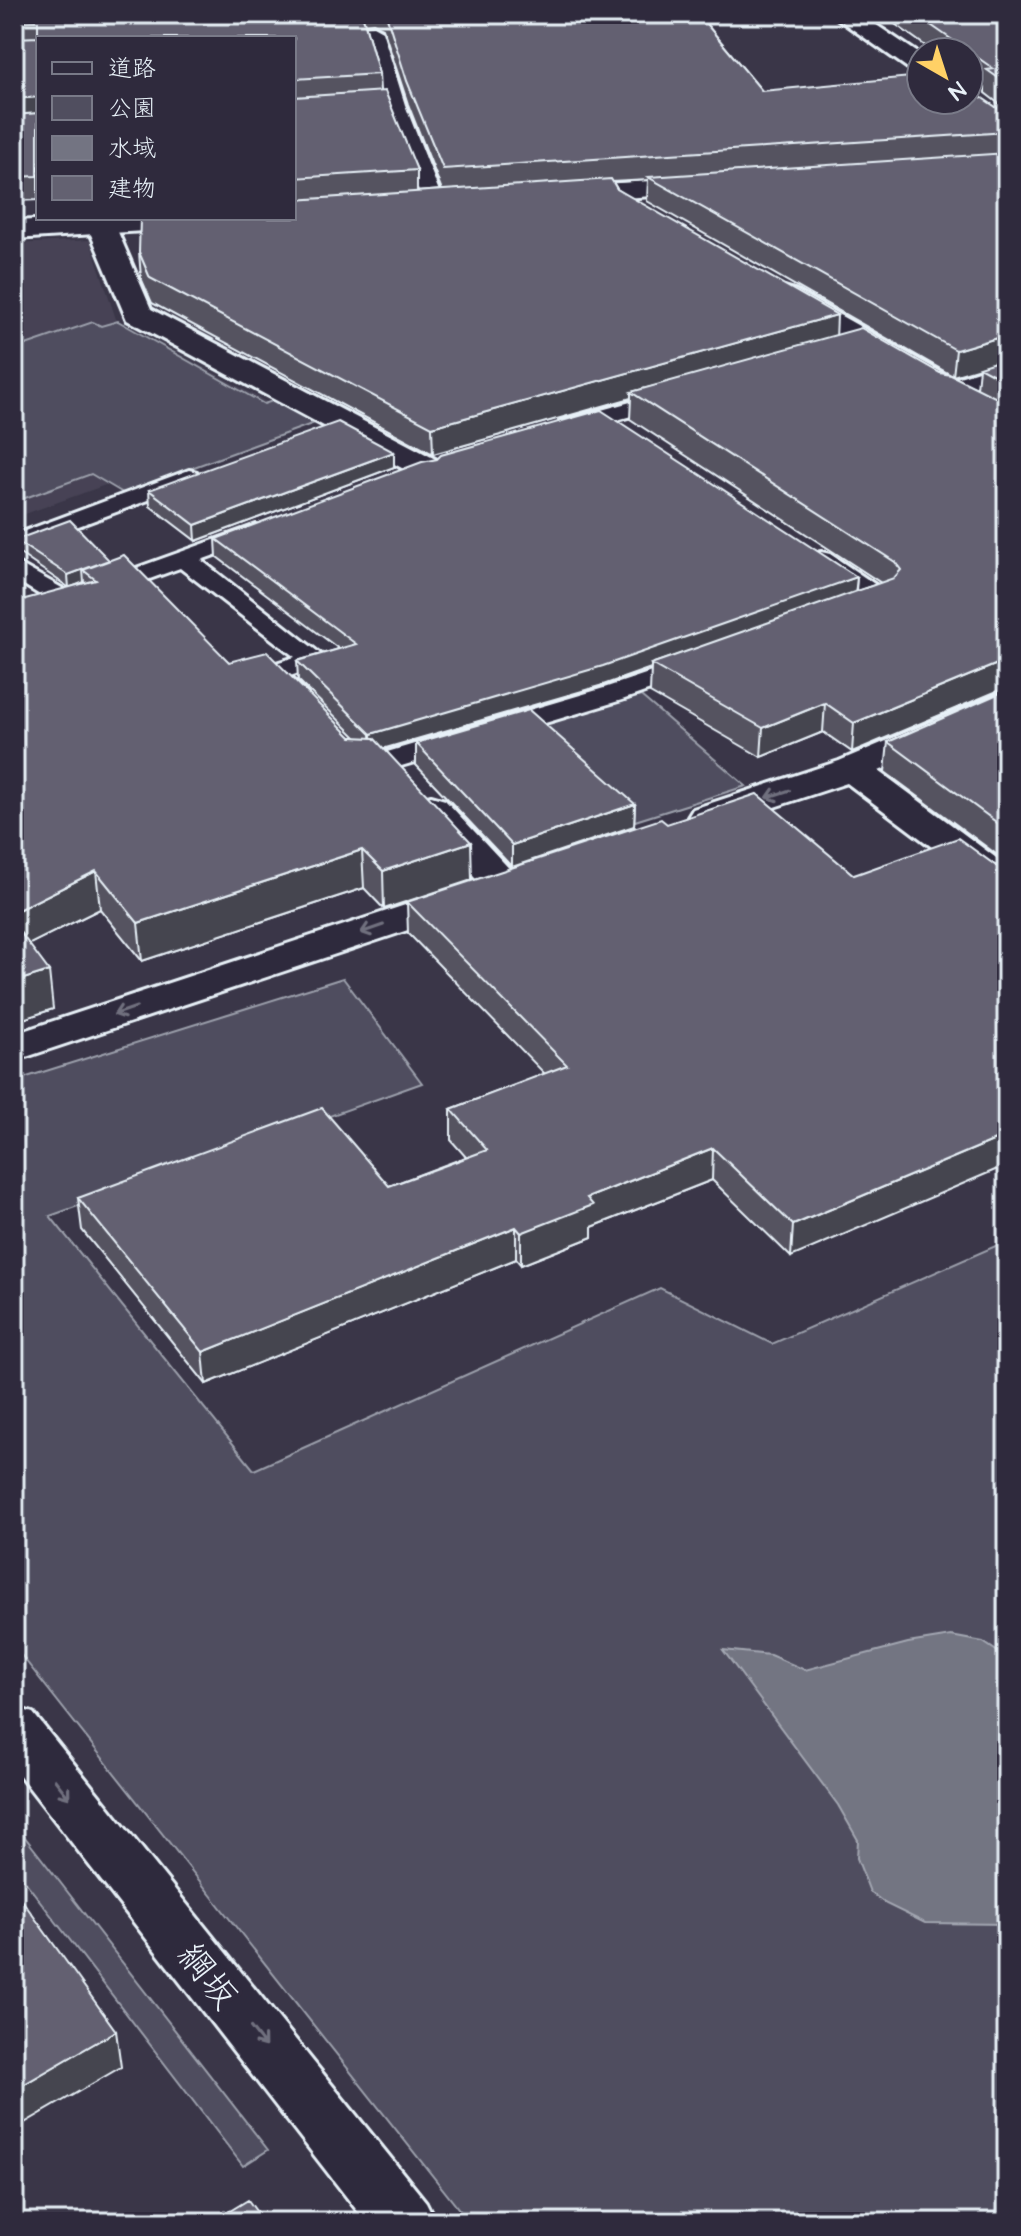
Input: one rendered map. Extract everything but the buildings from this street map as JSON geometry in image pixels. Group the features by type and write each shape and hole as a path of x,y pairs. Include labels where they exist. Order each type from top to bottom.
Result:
{"street":[{"path":"843,14 905,55"},
{"path":"527,197 728,183"},
{"path":"620,190 628,205 654,220"},
{"path":"403,206 465,201"},
{"path":"14,230 190,220"},
{"path":"101,225 138,314 338,421 420,470"},
{"path":"760,281 961,396 1007,371"},
{"path":"670,829 852,769 1007,701"},
{"path":"14,1048 518,880 388,761"},
{"path":"852,769 1007,885"},
{"name":"綱坂","path":"14,1728 404,2222"}],"lane":[{"path":"295,36 373,31 388,105 434,204"},
{"path":"837,350 866,342"},
{"path":"544,433 692,392"},
{"path":"604,416 631,434"},
{"path":"309,433 338,421"},
{"path":"14,543 206,471"},
{"path":"14,568 67,601 283,522"},
{"path":"802,546 882,598 837,615"},
{"path":"184,559 314,659 272,673 314,714"},
{"path":"334,734 365,765 388,761 613,694 719,658"}],"shaded area":[{"path":"90,240 116,319 294,417 14,518 14,244"}],"green space":[{"path":"118,321 264,404 281,398 320,421 123,493 91,474 14,502 14,349 93,322 101,326"},
{"path":"641,696 746,786 635,821 534,727"},
{"path":"343,978 422,1083 50,1216 254,1470 660,1288 772,1344 1007,1241 1007,2222 469,2222 14,1646 14,1081"},
{"path":"14,1823 268,2150 243,2166 14,1867"}],"water":[{"path":"951,1636 983,1642 1007,1658 1007,1924 925,1923 886,1904 870,1892 857,1858 858,1840 838,1805 723,1650 770,1655 805,1670 908,1643"}]}
